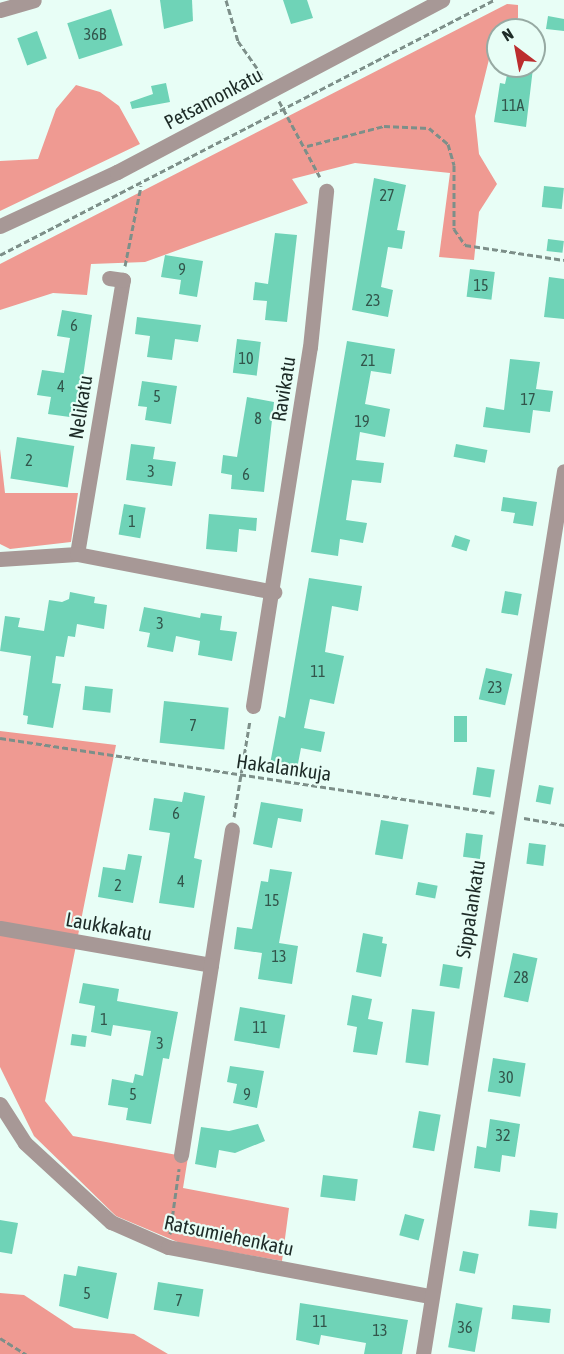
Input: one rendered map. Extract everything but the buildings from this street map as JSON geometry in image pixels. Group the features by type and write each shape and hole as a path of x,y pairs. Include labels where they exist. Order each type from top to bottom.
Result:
{"street":[{"path":"0,10 34,0"},
{"name":"Petsamonkatu","path":"0,226 117,172 442,0"},
{"name":"Ravikatu","path":"253,706 274,592 310,347 327,190"},
{"name":"Nelikatu","path":"77,554 116,279"},
{"name":"Sippalankatu","path":"423,1354 506,815 564,471"},
{"path":"0,559 77,554 274,592"},
{"path":"182,1155 232,830"},
{"name":"Laukkakatu","path":"0,928 211,965"},
{"name":"Ratsumiehenkatu","path":"0,1104 25,1143 67,1185 111,1222 168,1247 431,1296"}],"path":[{"path":"226,0 238,41 272,90"},
{"path":"0,255 141,186 494,0"},
{"path":"284,110 307,146 327,190"},
{"path":"307,146 384,126 429,128 448,144 454,229 465,245 564,260"},
{"path":"116,279 141,186"},
{"path":"232,830 239,776 253,706"},
{"name":"Hakalankuja","path":"0,738 564,825"},
{"path":"168,1247 182,1155"},
{"path":"0,1338 26,1354"}],"shaded area":[{"path":"507,4 518,5 518,18 486,18 486,71 475,116 479,154 497,184 479,212 474,260 439,257 450,173 355,163 292,179 308,203 145,262 91,264 87,295 53,293 0,310 0,264"},
{"path":"76,85 100,92 119,106 140,144 0,211 0,161 38,159 56,109"},
{"path":"0,449 5,493 78,493 71,542 10,549 0,544"},
{"path":"0,731 116,745 45,1101 73,1136 188,1157 183,1188 289,1208 282,1261 180,1243 116,1216 34,1136 0,1067"},
{"path":"0,1293 24,1295 74,1328 134,1334 168,1354 0,1354"}]}
